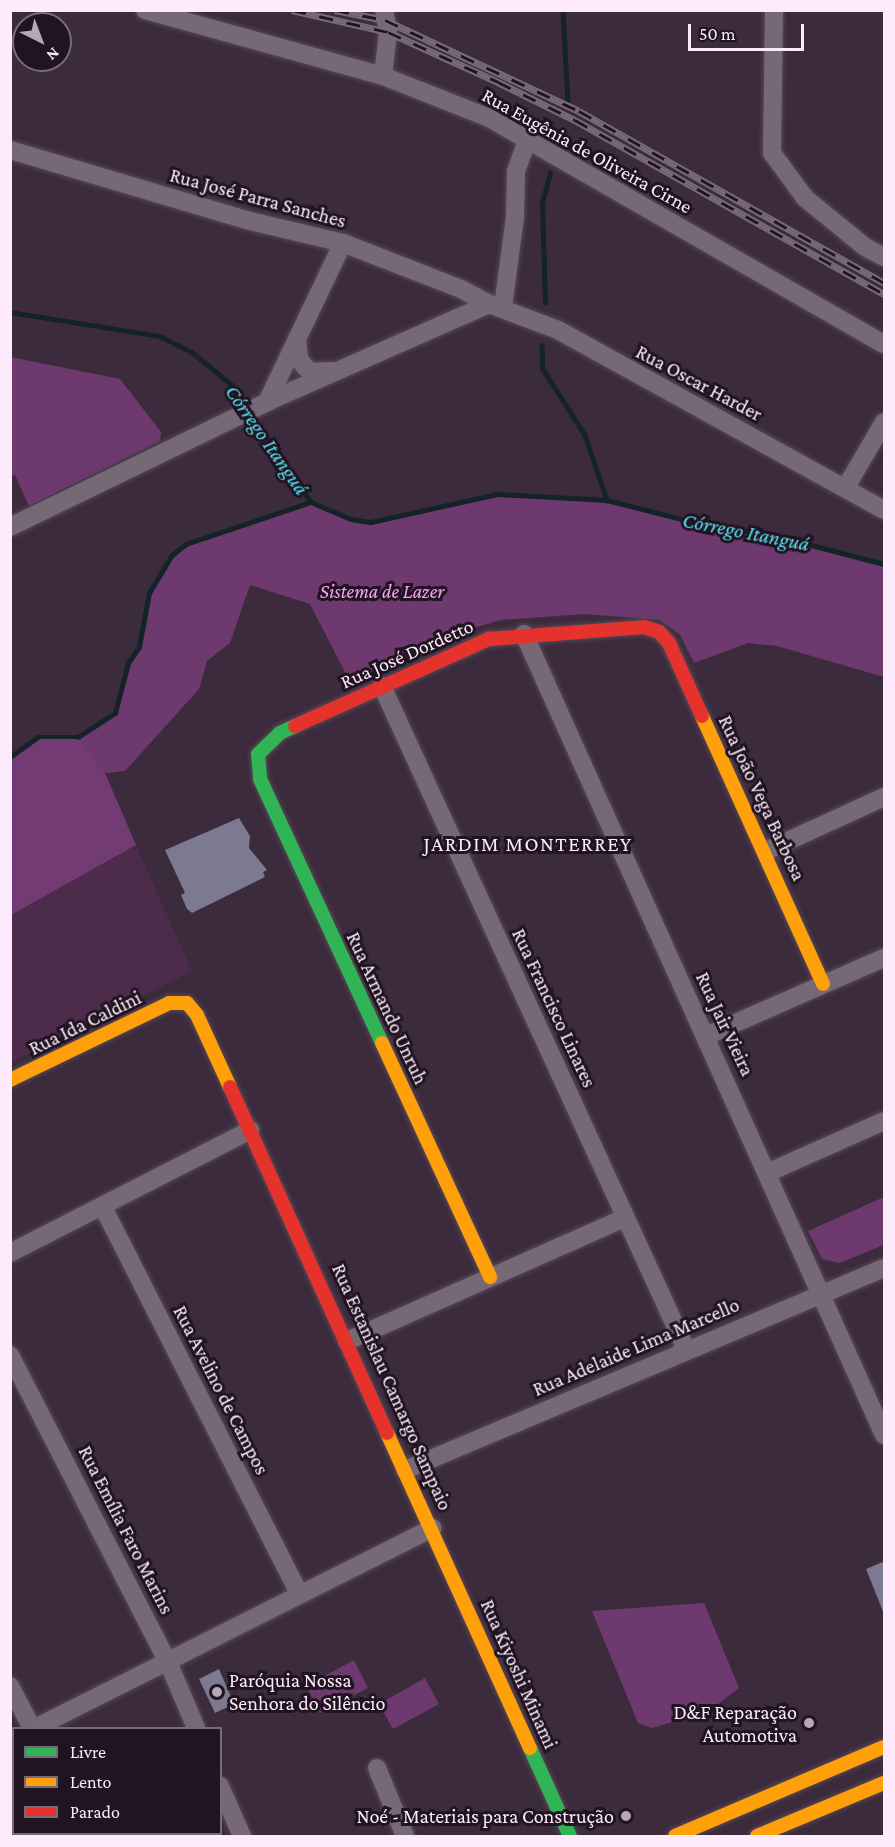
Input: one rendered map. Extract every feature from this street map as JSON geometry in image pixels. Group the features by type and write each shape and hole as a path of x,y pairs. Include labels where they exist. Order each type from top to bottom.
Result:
{"street":[{"name":"Rua Eugênia de Oliveira Cirne","path":"145,10 383,76 489,118 885,344"},
{"path":"383,76 388,32 384,10"},
{"path":"774,10 771,153 805,198 865,247 885,257"},
{"path":"297,339 299,359 305,368 326,373 496,306 515,217 516,171 527,141"},
{"name":"Rua José Parra Sanches","path":"10,150 246,220 343,243 461,289 496,306"},
{"path":"265,403 343,243"},
{"name":"Rua Oscar Harder","path":"496,306 558,330 885,510"},
{"path":"10,527 340,368"},
{"path":"846,487 885,422"},
{"name":"Rua José Dordetto","path":"258,754 280,733 489,639 524,634 644,627 659,632"},
{"name":"Rua João Vega Barbosa","path":"659,632 669,643 766,851 823,984"},
{"name":"Rua Jair Vieira","path":"524,634 769,1172 885,1435"},
{"name":"Rua Francisco Linares","path":"382,686 686,1349"},
{"name":"Rua Armando Unruh","path":"258,754 260,779 490,1276"},
{"path":"766,851 885,797"},
{"path":"706,1036 885,958"},
{"name":"Rua Ida Caldini","path":"10,1080 177,1002"},
{"name":"Rua Estanislau Camargo Sampaio","path":"36,1727 432,1528 197,1015 187,1003 177,1002"},
{"path":"769,1172 885,1121"},
{"path":"10,1253 250,1130"},
{"name":"Rua Avelino de Campos","path":"103,1207 299,1593"},
{"path":"347,1341 625,1218"},
{"name":"Rua Adelaide Lima Marcello","path":"405,1470 686,1349 885,1268"},
{"name":"Rua Emília Faro Marins","path":"10,1355 168,1662 196,1727"},
{"name":"Rua Kiyoshi Minami","path":"432,1528 570,1836"},
{"path":"10,1686 33,1727"},
{"path":"675,1836 885,1748"},
{"path":"376,1768 405,1836"},
{"path":"757,1836 885,1782"},
{"path":"222,1791 242,1836"}],"shaded area":[{"path":"38,737 78,737 105,773 136,845 11,915 11,757"},
{"path":"136,845 192,971 11,1063 11,915"}],"green space":[{"path":"10,357 120,379 161,432 160,441 29,506 15,475 11,476"},
{"name":"Sistema de Lazer","path":"497,494 607,500 697,523 777,536 884,564 884,677 777,646 748,643 694,663 680,635 660,620 584,614 501,620 463,631 349,680 310,604 250,585 230,643 207,661 199,689 125,771 105,773 78,737 115,713 128,663 139,647 149,593 172,555 188,543 311,502 351,519 371,522"},
{"path":"884,1197 884,1245 839,1263 822,1259 808,1231"},
{"path":"704,1603 739,1688 709,1711 652,1728 638,1723 592,1611"},
{"path":"354,1660 368,1688 320,1713 306,1686"},
{"path":"425,1678 439,1704 393,1729 379,1704"}],"building":[{"path":"239,818 250,836 249,848 267,870 263,872 265,877 192,913 187,909 181,895 185,893 165,850"},
{"path":"885,1561 885,1614 884,1614 866,1569"},
{"name":"Paróquia Nossa Senhora do Silêncio","path":"219,1669 234,1704 215,1713 199,1679"}],"waterway":[{"path":"563,10 568,101"},
{"path":"545,303 542,203 550,173"},
{"name":"Córrego Itanguá","path":"10,312 160,336 192,352 232,385 246,406"},
{"path":"542,345 543,369 585,435 607,500"},
{"name":"Córrego Itanguá","path":"252,416 311,502 351,519 371,522 497,494 607,500 697,523 777,536 884,564"},
{"path":"10,757 38,737 78,737 115,713 128,663 139,647 149,593 172,555 186,544 311,502"}],"railway":[{"path":"292,10 388,32 498,82 575,120 884,294"},
{"path":"335,10 385,20 579,111 884,283"}],"traffic: fast":[{"path":"295,726 280,733 258,754 260,779 382,1043"},
{"path":"530,1748 570,1836"}],"traffic: slow":[{"path":"702,716 823,984"},
{"path":"10,1080 169,1003 187,1003 197,1015 230,1087"},
{"path":"382,1043 490,1277"},
{"path":"387,1433 530,1748"},
{"path":"675,1836 884,1747"},
{"path":"757,1836 884,1783"}],"traffic: jam":[{"path":"295,726 489,639 644,627 659,632 669,643 702,716"},
{"path":"230,1087 387,1433"}],"place":[{"name":"Paróquia Nossa Senhora do Silêncio","path":"217,1692"},
{"name":"D&F Reparação Automotiva","path":"809,1723"},
{"name":"Noé - Materiais para Construção","path":"626,1816"}],"district":[{"name":"JARDIM MONTERREY","path":"528,844"}]}
